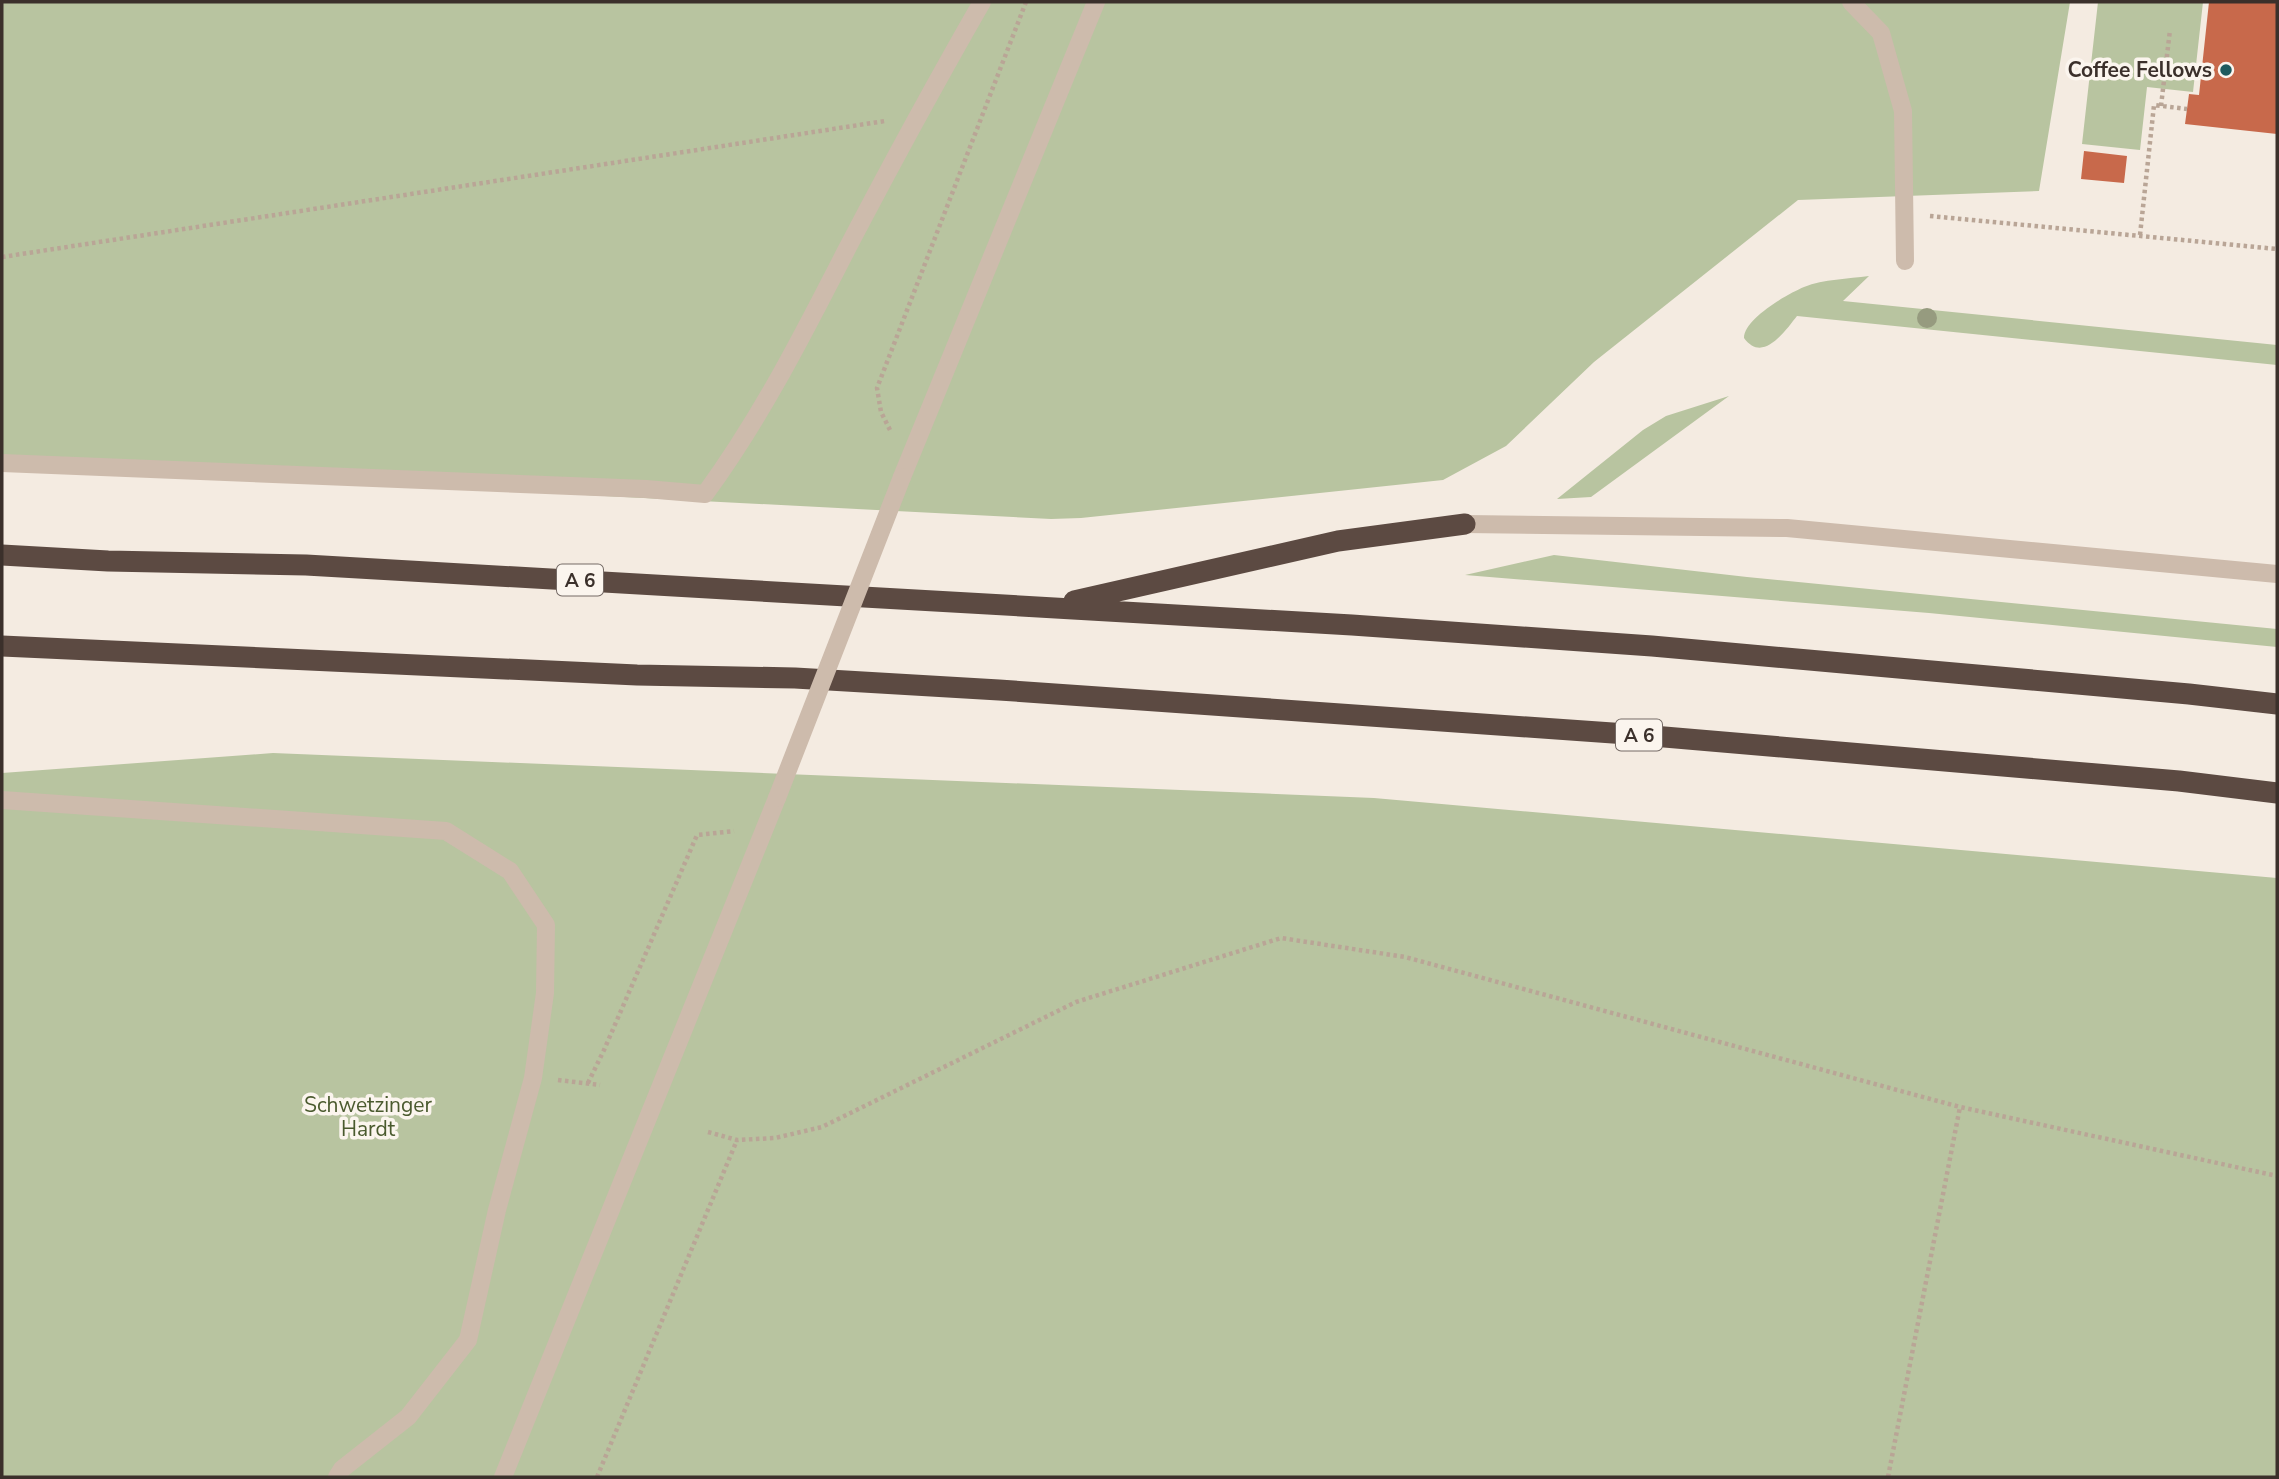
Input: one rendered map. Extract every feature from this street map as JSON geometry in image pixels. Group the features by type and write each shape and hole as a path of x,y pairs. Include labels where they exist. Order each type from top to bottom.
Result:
{"highway":[{"path":"1052,607 1338,541 1465,524"},
{"name":"A 6","path":"2,555 108,561 306,565 1052,607 1652,646 2277,704"},
{"name":"A 6","path":"2,646 624,674 795,678 999,690 1641,735 2179,781 2277,793"}],"lane":[{"path":"2,463 646,489 705,494 727,465 779,381 917,116 982,2"},
{"path":"503,1477 902,477 1096,2"},
{"path":"1851,2 1881,33 1903,111 1905,261"},
{"path":"1465,524 1787,528 2277,574"},
{"path":"2,800 446,831 510,871 546,925 545,993 533,1078 497,1210 468,1340 408,1417 342,1469 337,1477"}],"path":[{"path":"913,453 891,432 881,412 877,388 1026,2"},
{"path":"2161,106 2170,30"},
{"path":"2140,234 2154,105 2187,109"},
{"path":"2,257 917,116"},
{"path":"1904,214 2140,234 2277,249"},
{"path":"588,1083 696,835 762,828"},
{"path":"708,1132 737,1140 775,1138 821,1127 1076,1002 1281,938 1405,957 1960,1107 2277,1176"},
{"path":"533,1078 600,1085"},
{"path":"1888,1477 1960,1107"},
{"path":"597,1477 737,1140"}],"green space":[{"path":"2,2 2070,2 2039,191 1798,200 1594,362 1506,446 1443,480 1051,519 2,465"},
{"path":"2098,2 2203,2 2193,92 2147,87 2140,150 2082,144"},
{"path":"1869,276 1843,301 2277,345 2277,365 1797,316 1780,336 1766,346 1759,348 1744,338 1751,323 1759,315 1797,290 1820,282"},
{"path":"1729,396 1591,497 1557,499 1643,430 1666,416"},
{"path":"1554,555 1747,577 2277,629 2277,647 1929,613 1465,575"},
{"name":"Schwetzinger Hardt","path":"273,753 1374,798 2277,878 2277,1477 2,1477 2,773"}],"building":[{"path":"2209,2 2277,2 2277,134 2185,124 2189,94 2199,95"},
{"path":"2084,151 2127,156 2124,183 2081,179"}],"place":[{"name":"Coffee Fellows","path":"2226,70"}]}
